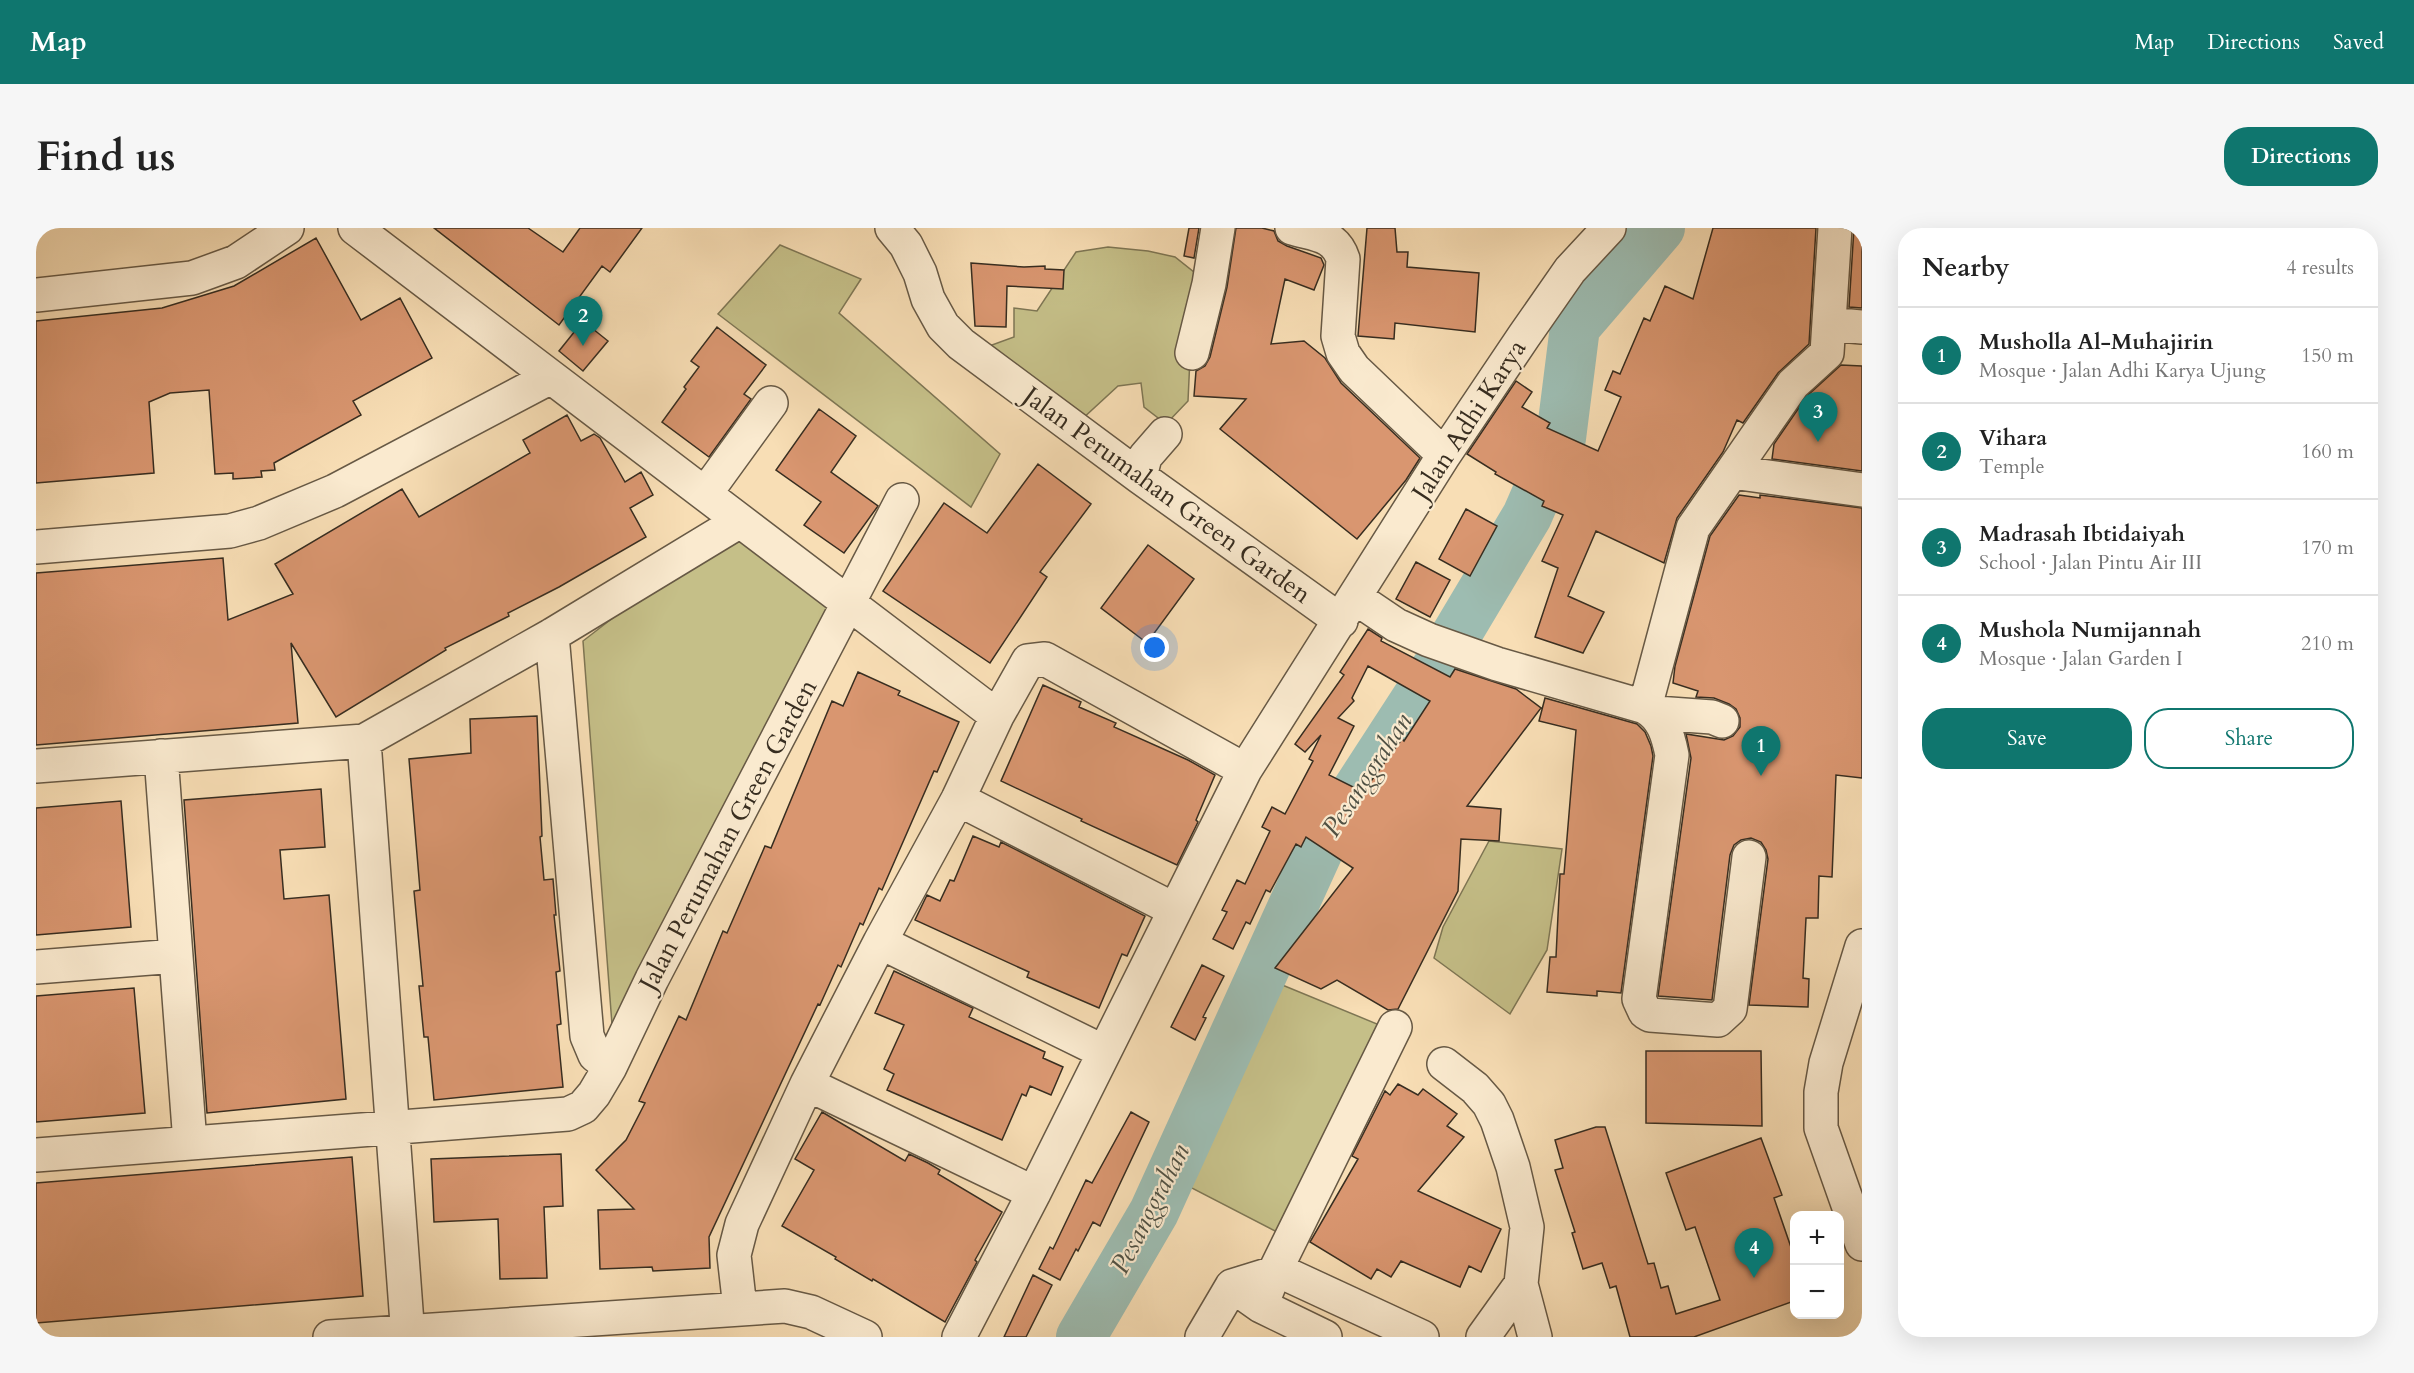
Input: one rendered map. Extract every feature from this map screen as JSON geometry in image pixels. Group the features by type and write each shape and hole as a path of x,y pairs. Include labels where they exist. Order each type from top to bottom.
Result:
{"street":[{"path":"36,295 192,278 236,262 287,228"},
{"path":"355,228 997,716"},
{"name":"Jalan Perumahan Green Garden","path":"892,228 906,245 920,273 928,299 943,326 961,344 1140,477 1348,610 1396,625 1429,640 1497,664 1651,710 1712,717 1722,721"},
{"path":"1191,353 1209,284 1218,228"},
{"path":"1292,228 1333,241 1340,250 1343,259 1338,336 1343,353 1354,369 1444,455"},
{"name":"Jalan Adhi Karya","path":"1348,610 1444,455 1570,270 1609,228"},
{"path":"1749,857 1731,1009 1718,1020 1650,1015 1645,1012 1639,999 1672,755 1667,734 1651,710 1693,528 1793,384 1827,353 1835,228"},
{"path":"1829,324 1862,327"},
{"path":"36,547 230,531 259,523 335,491 551,377"},
{"path":"705,494 771,403"},
{"path":"1140,477 1145,457 1165,434"},
{"path":"1732,472 1862,490"},
{"name":"Jalan Perumahan Green Garden","path":"36,1155 568,1114 583,1107 594,1094 610,1067 652,979 902,500"},
{"path":"36,766 364,741 552,635 741,521"},
{"path":"959,1337 1034,1193 1245,770 1348,610"},
{"path":"552,635 587,1036 596,1055 610,1067"},
{"path":"740,1308 734,1255 742,1224 807,1084 880,942 958,799 997,716 1025,665 1032,659 1045,659 1245,770"},
{"path":"364,741 408,1334"},
{"path":"161,756 190,1143"},
{"path":"958,799 1175,910"},
{"path":"880,942 1104,1052"},
{"path":"1862,946 1826,1063 1821,1092 1821,1128 1862,1244"},
{"path":"36,967 176,956"},
{"path":"1260,1306 1395,1027"},
{"path":"1444,1064 1475,1088 1489,1104 1513,1167 1527,1227 1521,1284 1535,1337"},
{"path":"807,1084 1034,1193"},
{"path":"1202,1337 1232,1286 1274,1273 1298,1279 1422,1337"},
{"path":"1483,1337 1521,1284"},
{"path":"1232,1286 1260,1306 1324,1337"},
{"path":"330,1337 408,1334 785,1306 800,1308 865,1337"}],"shaded area":[{"path":"780,245 861,279 839,313 1000,454 971,507 718,314"},
{"path":"1108,247 1148,251 1175,257 1214,288 1191,336 1188,401 1166,424 1144,407 1141,383 1118,386 1081,420 981,349 1014,337 1014,308 1037,311 1076,252"},
{"path":"729,528 833,599 614,1051 583,641"},
{"path":"1489,841 1562,849 1547,950 1510,1014 1434,958 1443,927"},
{"path":"1275,982 1394,1031 1279,1233 1184,1184"}],"building":[{"path":"434,228 528,228 563,252 580,228 642,228 610,272 602,266 559,325"},
{"path":"1189,228 1199,228 1194,258 1184,256"},
{"path":"1236,228 1262,228 1274,231 1278,241 1321,258 1324,265 1314,290 1285,279 1271,344 1304,341 1325,358 1341,383 1420,458 1406,480 1357,539 1220,429 1246,399 1194,396 1196,371 1205,366 1210,357 1227,287"},
{"path":"1367,228 1395,228 1397,252 1408,252 1407,267 1479,273 1475,332 1395,323 1394,339 1358,336"},
{"path":"1713,228 1816,228 1809,344 1778,373 1743,423 1737,420 1723,452 1677,518 1664,563 1596,531 1568,596 1604,612 1583,653 1535,637 1558,568 1542,561 1563,515 1542,506 1544,501 1495,474 1496,472 1467,454 1516,381 1532,392 1522,407 1550,423 1547,428 1598,451 1621,397 1605,390 1613,371 1620,374 1644,318 1650,321 1665,286 1693,299"},
{"path":"1854,228 1862,228 1862,308 1849,307"},
{"path":"316,238 361,320 400,298 432,358 353,401 361,415 274,463 275,470 261,471 262,477 233,479 233,473 215,474 209,390 170,393 149,402 154,473 36,483 36,321 162,308 234,286"},
{"path":"971,263 1024,267 1045,266 1045,269 1064,270 1063,289 1007,286 1006,327 975,326"},
{"path":"583,321 608,341 583,371 559,351"},
{"path":"717,327 766,365 744,394 751,399 709,457 662,422 699,367 691,361"},
{"path":"1841,365 1862,366 1862,471 1772,459 1774,444 1807,396"},
{"path":"819,409 856,436 831,472 878,506 844,553 804,525 821,502 776,470"},
{"path":"567,415 581,441 594,434 600,438 625,482 641,472 653,495 630,508 646,537 559,587 508,613 509,616 445,648 446,650 336,717 291,643 298,723 36,745 36,573 223,558 228,620 293,594 275,564 402,489 419,517 530,453 523,440"},
{"path":"1038,464 1091,504 1040,572 1047,577 990,663 883,591 944,503 987,533"},
{"path":"1739,495 1760,498 1760,495 1862,508 1862,778 1836,775 1832,877 1819,876 1818,918 1806,918 1803,978 1809,979 1808,1007 1749,1005 1768,859 1761,842 1751,838 1741,840 1734,845 1730,855 1712,1000 1658,996 1691,758 1686,734 1724,740 1733,736 1740,727 1740,718 1736,709 1729,704 1714,698 1696,697 1698,691 1673,683 1675,666 1710,536"},
{"path":"1466,509 1497,526 1470,576 1439,559"},
{"path":"1148,545 1194,579 1147,643 1101,608"},
{"path":"1416,562 1450,580 1430,617 1396,599"},
{"path":"1368,629 1382,638 1381,641 1450,677 1455,669 1516,689 1541,708 1467,806 1501,809 1499,841 1461,839 1458,891 1398,1009 1388,1010 1337,980 1321,989 1275,968 1353,868 1306,837 1301,847 1296,844 1270,892 1266,890 1250,924 1246,922 1233,949 1213,939 1227,912 1222,910 1237,880 1245,884 1270,831 1262,827 1272,807 1285,814 1313,761 1309,759 1321,735 1305,752 1295,744 1344,675 1340,672","holes":["1368,666 1430,701 1404,741 1402,739 1363,792 1329,775 1354,726 1338,718 1354,701 1352,698"]},
{"path":"858,672 900,691 898,695 959,722 937,772 934,771 882,890 879,888 863,925 860,923 841,967 838,965 820,1005 818,1004 709,1237 710,1268 653,1271 652,1267 600,1269 598,1210 634,1209 596,1170 626,1140 645,1103 639,1101 679,1016 686,1020 723,931 727,933 765,846 771,848 832,701 843,706"},
{"path":"1043,685 1081,702 1079,707 1116,723 1114,727 1188,760 1215,775 1196,820 1198,822 1177,865 1001,781"},
{"path":"1545,698 1637,724 1645,732 1651,746 1653,756 1621,993 1597,991 1597,996 1547,992 1550,957 1556,957 1560,874 1564,874 1576,730 1539,721"},
{"path":"537,716 542,836 540,837 544,880 553,879 560,971 556,972 561,1024 557,1025 563,1087 434,1100 428,1037 424,1037 419,986 423,986 414,891 420,890 409,759 471,753 470,719"},
{"path":"321,789 325,847 280,850 284,899 329,895 346,1099 207,1113 184,800"},
{"path":"121,801 131,927 36,935 36,808"},
{"path":"973,836 999,847 1001,842 1145,916 1127,956 1122,954 1099,1008 1027,977 1029,972 915,920 927,895 940,901 950,880 954,881"},
{"path":"1202,965 1224,976 1203,1017 1206,1018 1195,1040 1171,1027"},
{"path":"894,971 973,1008 969,1017 1045,1052 1043,1058 1063,1067 1051,1095 1030,1086 1026,1096 1022,1094 1002,1140 887,1090 894,1074 884,1069 904,1025 875,1013"},
{"path":"134,988 145,1113 36,1122 36,996"},
{"path":"1646,1051 1761,1051 1762,1126 1646,1123"},
{"path":"1398,1084 1418,1095 1423,1089 1457,1114 1447,1126 1464,1137 1418,1191 1501,1229 1481,1272 1469,1266 1460,1287 1401,1261 1391,1277 1377,1269 1371,1279 1310,1242 1358,1159 1352,1156 1385,1091 1390,1095"},
{"path":"822,1112 905,1161 909,1154 928,1163 940,1170 938,1174 1002,1212 975,1260 977,1262 945,1322 782,1226 814,1170 795,1159"},
{"path":"1131,1112 1149,1122 1100,1226 1093,1222 1060,1280 1039,1269 1050,1247 1053,1249 1086,1180 1092,1183"},
{"path":"1596,1127 1605,1127 1648,1264 1654,1263 1661,1288 1668,1286 1676,1314 1720,1300 1695,1227 1686,1230 1666,1173 1761,1138 1782,1195 1774,1198 1790,1244 1790,1302 1694,1337 1630,1337 1616,1286 1610,1288 1602,1263 1583,1269 1572,1233 1575,1232 1555,1170 1563,1168 1555,1140"},
{"path":"561,1154 563,1206 544,1207 547,1278 500,1279 498,1219 434,1222 431,1159"},
{"path":"352,1157 363,1296 36,1323 36,1183"},
{"path":"1033,1275 1052,1285 1026,1337 1004,1337"}],"waterway":[{"name":"Pesanggrahan","path":"1081,1337 1154,1212 1319,849 1437,667 1527,516 1561,438 1575,327 1660,228"}],"place":[{"name":"Vihara","path":"583,346"},
{"name":"Madrasah Ibtidaiyah","path":"1818,442"},
{"name":"Musholla Al-Muhajirin","path":"1761,776"},
{"name":"Mushola Numijannah","path":"1754,1278"}]}
